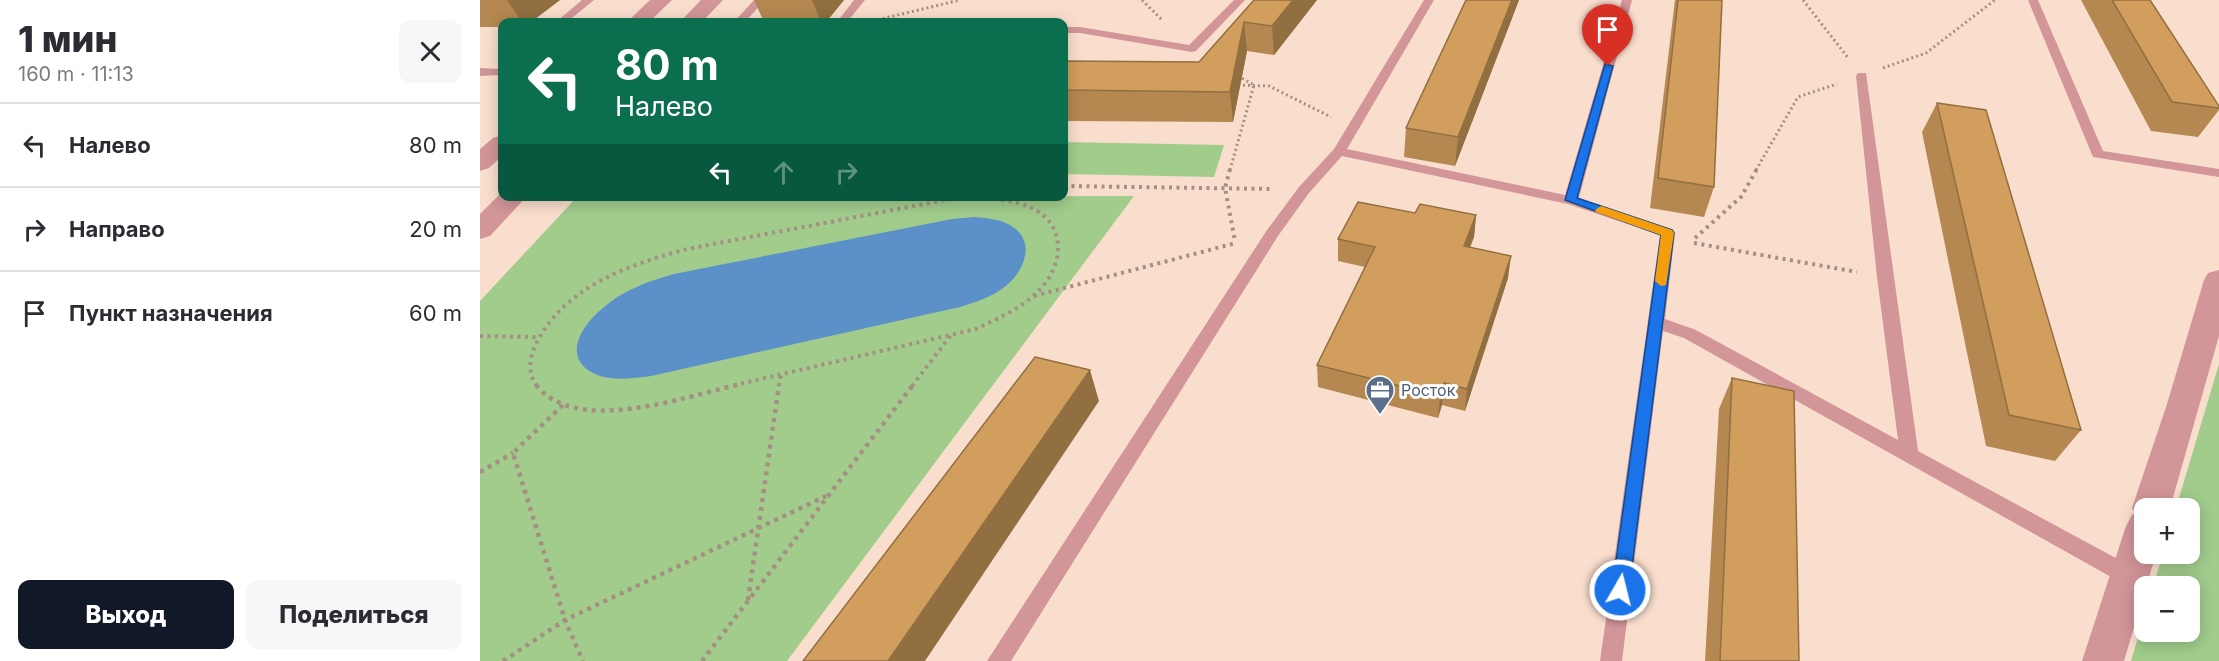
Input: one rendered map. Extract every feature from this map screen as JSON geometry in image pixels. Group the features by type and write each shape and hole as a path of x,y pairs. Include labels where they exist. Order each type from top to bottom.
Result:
{"street":[{"path":"642,18 662,0"},
{"path":"694,18 713,0"},
{"path":"480,163 498,147"},
{"path":"480,175 498,174"},
{"path":"480,230 509,201"},
{"path":"2154,498 2219,280"},
{"path":"2103,661 2134,560"}],"lane":[{"path":"566,18 589,0"},
{"path":"743,18 760,0"},
{"path":"845,18 860,0"},
{"path":"1068,30 1080,30 1188,54 1240,0"},
{"path":"998,661 1272,233 1304,189 1339,151 1429,0"},
{"path":"1571,200 1627,0"},
{"path":"2033,0 2098,154 2219,174"},
{"path":"480,72 498,72"},
{"path":"1862,76 1885,277 1909,455"},
{"path":"1339,151 1571,200 1668,233 1611,661"},
{"path":"1656,322 1690,334 2129,576"}],"path":[{"path":"884,18 960,0"},
{"path":"1803,0 1862,76"},
{"path":"1885,277 1690,242 1741,198 1798,97 1926,53 1995,0"},
{"path":"1188,54 1254,86"},
{"path":"1231,85 1269,86 1353,128"},
{"path":"1236,243 1225,188 1254,86"},
{"path":"1068,186 1304,189"},
{"path":"940,201 649,258 611,274 578,295 550,320 534,345 529,370 539,391 563,405 598,411 640,407 976,329 1008,314 1033,296 1054,271 1059,255 1058,236 1048,220 1031,207 1011,201"},
{"path":"1033,296 1272,233"},
{"path":"702,661 952,335"},
{"path":"480,336 538,337"},
{"path":"747,601 781,374"},
{"path":"480,472 513,453 563,405"},
{"path":"513,453 565,620 583,661"},
{"path":"504,661 565,620 828,495"}],"green space":[{"path":"1068,142 1224,145 1214,177 1068,174"},
{"path":"1068,196 1134,196 787,661 480,661 480,301 573,201 1068,201"},
{"path":"2219,364 2219,661 2131,661 2137,642 2200,642 2200,576 2156,576 2160,564 2200,564 2200,498 2179,498"}],"water":[{"path":"974,217 997,220 1010,225 1024,239 1026,248 1022,266 1017,274 1010,282 988,297 960,307 651,376 606,378 588,370 580,362 577,353 581,334 594,316 619,296 655,280 674,274 952,219"}],"building":[{"path":"1254,0 1293,0 1272,26 1244,22 1230,92 1068,90 1068,61 1199,62"},
{"path":"1466,0 1512,0 1458,137 1406,128"},
{"path":"1678,0 1722,0 1714,187 1658,178"},
{"path":"2112,0 2150,0 2219,108 2172,102"},
{"path":"1937,103 1986,110 2081,430 2009,415"},
{"path":"1358,202 1415,213 1420,204 1476,215 1464,246 1511,256 1467,389 1444,383 1440,396 1317,365 1375,247 1338,239"},
{"path":"1035,357 1090,370 888,661 803,661"},
{"path":"1732,378 1794,391 1799,661 1720,661"}],"slow traffic":[{"path":"1601,210 1668,233 1661,281"}],"place":[{"name":"Росток","path":"1380,416"}],"route":[{"path":"1608,66 1571,200 1668,233 1620,590"}]}
